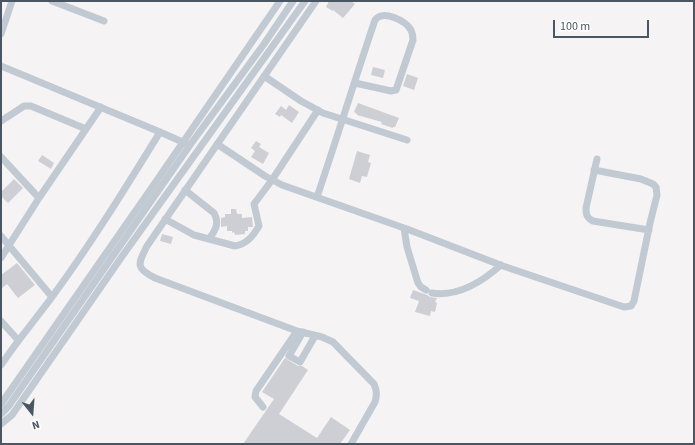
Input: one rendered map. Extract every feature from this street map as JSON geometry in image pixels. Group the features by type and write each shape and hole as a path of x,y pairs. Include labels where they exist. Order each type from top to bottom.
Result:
{"street":[{"path":"2,30 12,1"},
{"path":"52,1 104,21"},
{"path":"1,414 12,401 187,144 280,1"},
{"path":"2,402 187,144 264,44 293,1"},
{"path":"1,424 12,415 123,255 305,1"},
{"path":"316,1 165,219 147,246 140,259 139,266 141,270 155,278 333,342 374,384 377,390 375,402 351,444"},
{"path":"317,197 344,120 355,82 377,17 388,15 408,26 413,34 413,40 396,90 390,91 355,82"},
{"path":"1,66 101,106 187,144 200,148"},
{"path":"264,76 318,110 407,140"},
{"path":"1,121 24,106 31,106 86,129"},
{"path":"1,258 39,198 101,106"},
{"path":"165,219 194,235 235,246 242,245 247,242 255,234 259,226 254,204 272,180 318,110"},
{"path":"1,365 18,340 52,297 112,210 160,132"},
{"path":"217,144 282,185 404,228 501,265 624,307 631,306 634,301 657,195 656,187 653,184 641,179 594,170"},
{"path":"1,157 39,198"},
{"path":"597,159 586,208 586,215 593,221 649,230"},
{"path":"185,190 216,216 217,222 215,229 209,239"},
{"path":"404,228 407,247 418,283 421,287 429,291 447,293 464,288 485,278 501,265"},
{"path":"1,236 52,297"},
{"path":"1,322 18,340"},
{"path":"300,331 289,356 300,362 315,336"},
{"path":"262,407 255,397 256,391 300,331"}],"building":[{"path":"329,1 351,1 355,4 343,18 333,10 326,7"},
{"path":"373,67 385,70 383,78 371,75"},
{"path":"407,74 418,78 414,90 403,86"},
{"path":"358,103 399,118 395,127 393,128 381,124 382,122 357,115 354,112"},
{"path":"289,105 299,112 292,123 281,115 280,117 275,114 281,106 286,110"},
{"path":"256,141 261,144 259,147 269,153 263,164 251,157 255,151 251,148"},
{"path":"357,151 370,155 368,162 371,163 367,177 362,176 360,183 349,179"},
{"path":"42,155 54,163 51,169 38,161"},
{"path":"14,179 23,188 8,203 1,196 1,192"},
{"path":"231,209 236,209 237,214 242,214 242,218 252,217 253,227 248,227 248,231 245,231 245,234 235,235 232,231 227,231 227,226 221,227 221,218 225,217 225,214 231,214"},
{"path":"162,234 173,237 171,244 160,241"},
{"path":"17,263 35,285 18,298 7,284 1,289 1,275"},
{"path":"413,290 430,297 437,298 435,302 437,303 435,312 431,311 430,316 415,312 419,301 410,298"},
{"path":"285,358 308,370 279,414 317,438 331,417 350,430 340,444 243,444 274,399 262,392"}]}
